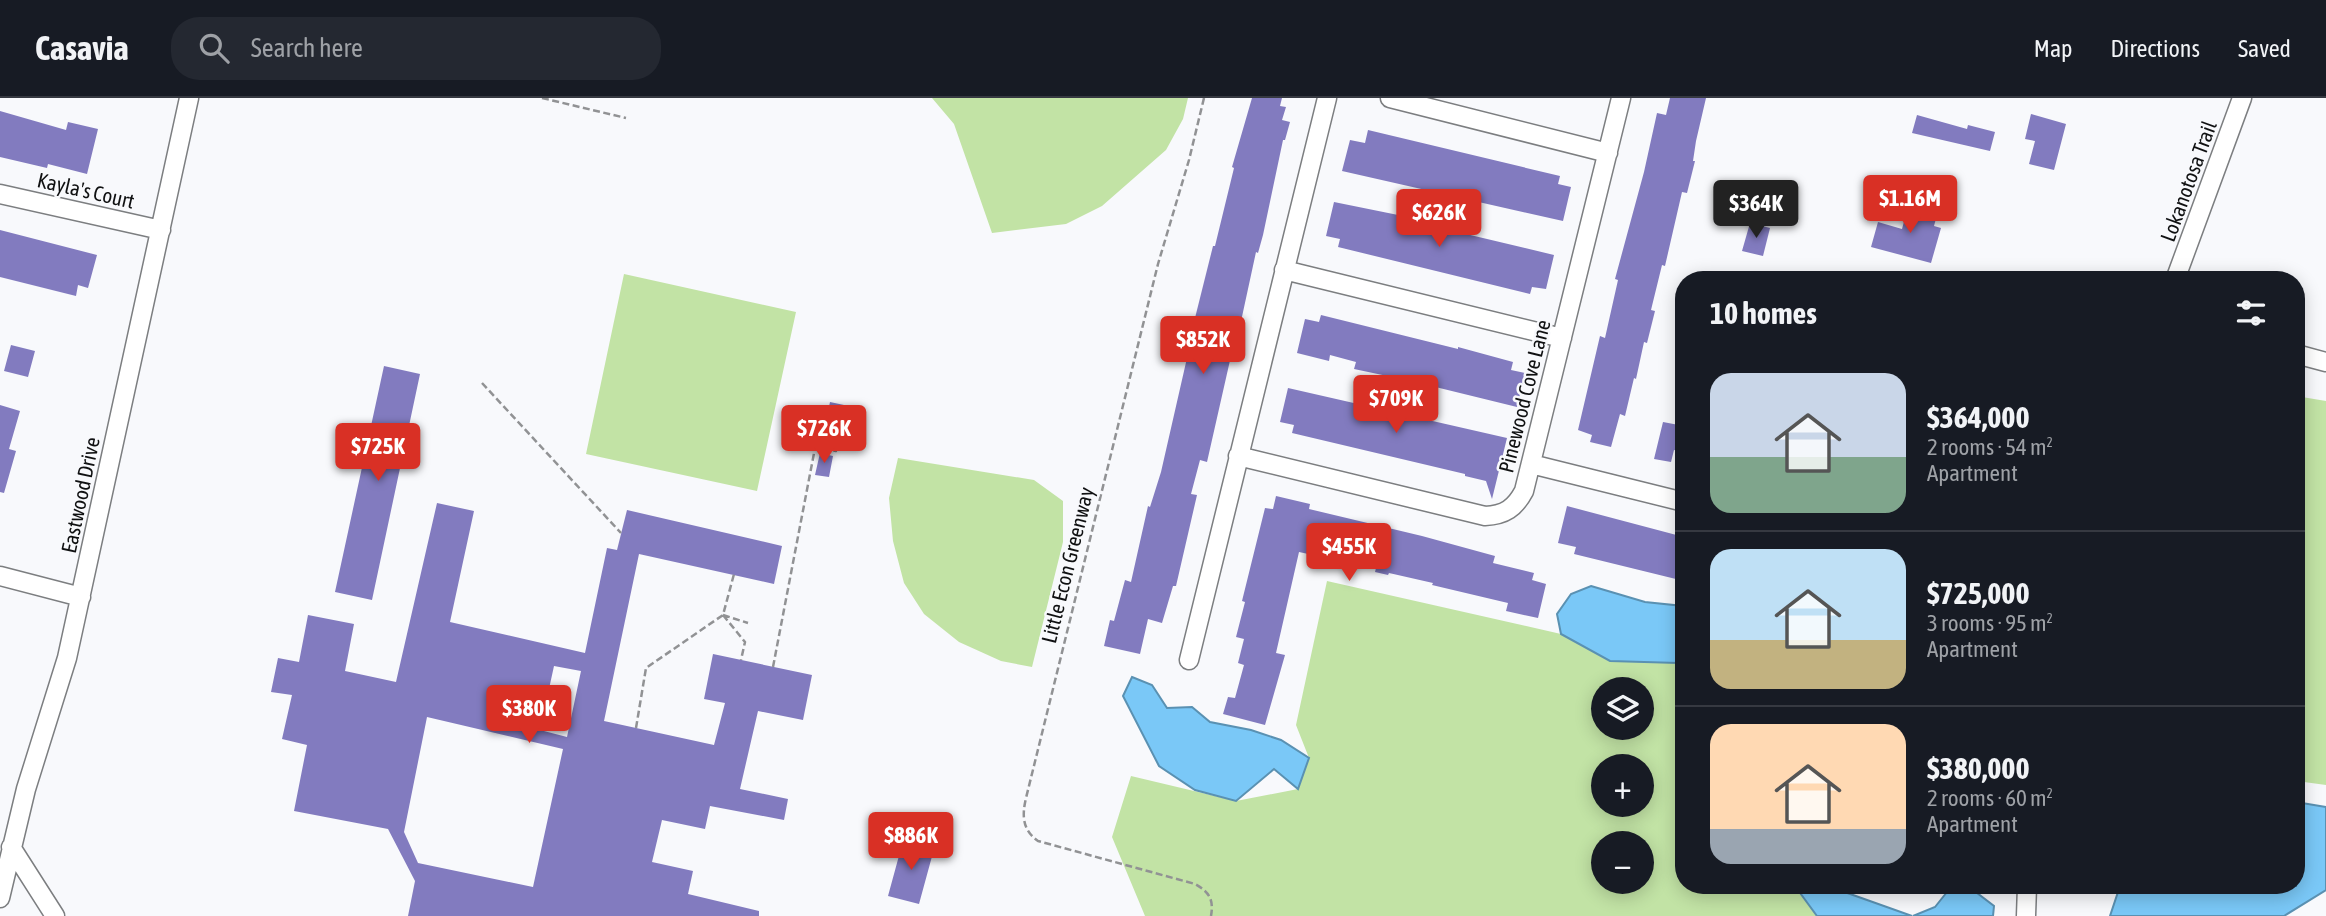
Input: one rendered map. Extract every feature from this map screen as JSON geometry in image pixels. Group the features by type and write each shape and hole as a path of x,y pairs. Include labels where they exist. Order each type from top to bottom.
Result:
{"street":[{"name":"Eastwood Drive","path":"0,898 26,789 67,658 189,98"},
{"path":"1189,660 1327,98"},
{"path":"1390,98 1608,153"},
{"name":"Pinewood Cove Lane","path":"1238,456 1485,516 1497,516 1518,502 1524,491 1531,464 1621,98"},
{"name":"Lokanotosa Trail","path":"2178,271 2242,98"},
{"name":"Kayla's Court","path":"0,194 161,230"},
{"path":"1284,270 1562,338"},
{"path":"2305,356 2326,362"},
{"path":"1531,464 1675,500"},
{"path":"0,576 81,597"},
{"path":"11,847 55,916"},
{"path":"2026,916 2027,894"}],"path":[{"path":"542,98 626,118"},
{"name":"Little Econ Greenway","path":"1204,98 1189,160 1158,264 1023,817 1028,831 1038,841 1195,884 1212,900 1211,916"},
{"path":"482,383 621,533"},
{"path":"773,667 815,448 836,451 844,423"},
{"path":"636,728 646,668 723,615 734,574"},
{"path":"723,615 748,623"},
{"path":"723,615 745,642 741,660"}],"green space":[{"path":"932,98 1188,98 1183,119 1166,150 1102,206 1066,224 992,233 954,124"},
{"path":"624,274 796,312 757,491 586,454"},
{"path":"2305,398 2326,401 2326,785 2305,782"},
{"path":"898,458 1034,480 1063,501 1063,542 1032,667 1001,661 959,642 924,614 904,583 893,541 889,498"},
{"path":"1327,581 1561,634 1610,661 1675,663 1675,894 1801,894 1817,916 1145,916 1112,837 1131,776 1236,801 1298,789 1309,758 1296,725"}],"water":[{"path":"1591,586 1645,602 1675,605 1675,663 1610,661 1561,634 1557,614 1571,594"},
{"path":"1132,677 1152,685 1167,708 1192,707 1210,722 1251,730 1281,740 1309,758 1298,789 1274,769 1236,801 1195,790 1159,766 1123,696"},
{"path":"2305,804 2326,807 2326,890 2284,916 2110,916 2117,894 2305,894"},
{"path":"1801,894 1850,894 1912,916 1817,916"},
{"path":"1945,894 1978,894 1994,906 1993,916 1913,916 1935,907"}],"building":[{"path":"1252,98 1282,98 1280,106 1286,107 1282,120 1290,122 1283,140 1263,235 1258,253 1256,252 1207,462 1200,460 1191,494 1197,495 1176,586 1173,586 1162,623 1148,619 1140,654 1104,646 1110,620 1114,621 1125,580 1131,582 1148,506 1150,507 1161,472 1192,336 1189,335 1192,321 1194,322 1215,246 1234,168 1232,167"},
{"path":"1670,98 1706,98 1696,141 1695,161 1687,193 1682,192 1665,266 1662,265 1651,310 1655,311 1647,343 1644,342 1625,416 1620,414 1611,447 1590,442 1592,435 1578,430 1600,336 1605,338 1618,280 1615,279 1657,113 1666,115"},
{"path":"0,111 66,130 68,122 98,129 87,174 48,164 47,168 0,157"},
{"path":"2031,114 2066,124 2054,170 2029,164 2035,141 2025,139"},
{"path":"1917,115 1967,129 1968,125 1995,132 1990,151 1912,133"},
{"path":"1368,130 1560,176 1558,184 1571,187 1563,221 1342,171 1350,140 1365,143"},
{"path":"1334,202 1403,216 1403,219 1554,255 1546,289 1532,287 1530,294 1338,247 1340,239 1326,236"},
{"path":"1909,203 1938,211 1934,226 1941,228 1931,263 1871,247 1878,222 1902,229"},
{"path":"1750,223 1770,228 1763,256 1742,251"},
{"path":"0,230 97,255 88,288 78,285 76,296 0,277"},
{"path":"1321,315 1513,362 1511,370 1525,373 1517,407 1354,369 1356,362 1330,355 1329,361 1297,353 1305,319 1319,322"},
{"path":"11,345 35,351 28,377 4,371"},
{"path":"384,366 420,374 372,600 335,592"},
{"path":"1288,388 1507,438 1492,499 1486,481 1465,474 1292,433 1294,425 1280,422"},
{"path":"830,402 844,405 839,428 825,425"},
{"path":"0,405 20,411 9,449 16,451 4,493 0,492"},
{"path":"1663,422 1675,424 1675,450 1671,462 1654,459"},
{"path":"820,453 833,456 829,477 815,475"},
{"path":"1276,496 1310,504 1309,509 1495,556 1493,563 1534,573 1532,580 1546,584 1538,618 1506,611 1508,603 1432,585 1433,583 1375,572 1377,564 1352,558 1350,563 1299,552 1276,653 1285,655 1265,725 1223,714 1228,697 1235,698 1244,665 1238,663 1244,639 1236,637 1245,602 1242,601 1265,508 1273,509"},
{"path":"437,503 474,511 450,622 585,653 607,548 617,550 627,510 782,546 774,584 639,554 604,721 714,745 725,703 704,699 713,654 812,675 803,720 758,711 740,789 788,799 784,820 710,806 705,829 662,820 652,862 693,871 688,894 759,911 759,916 408,916 415,881 388,829 294,811 307,745 282,739 292,695 271,692 278,658 299,662 308,615 354,624 345,671 396,682","holes":["554,666 581,671 567,737 540,730","427,717 563,749 533,887 418,863 404,832"]},
{"path":"1567,506 1675,535 1675,579 1574,554 1576,547 1558,543"},
{"path":"903,841 934,849 919,904 888,896"}]}
